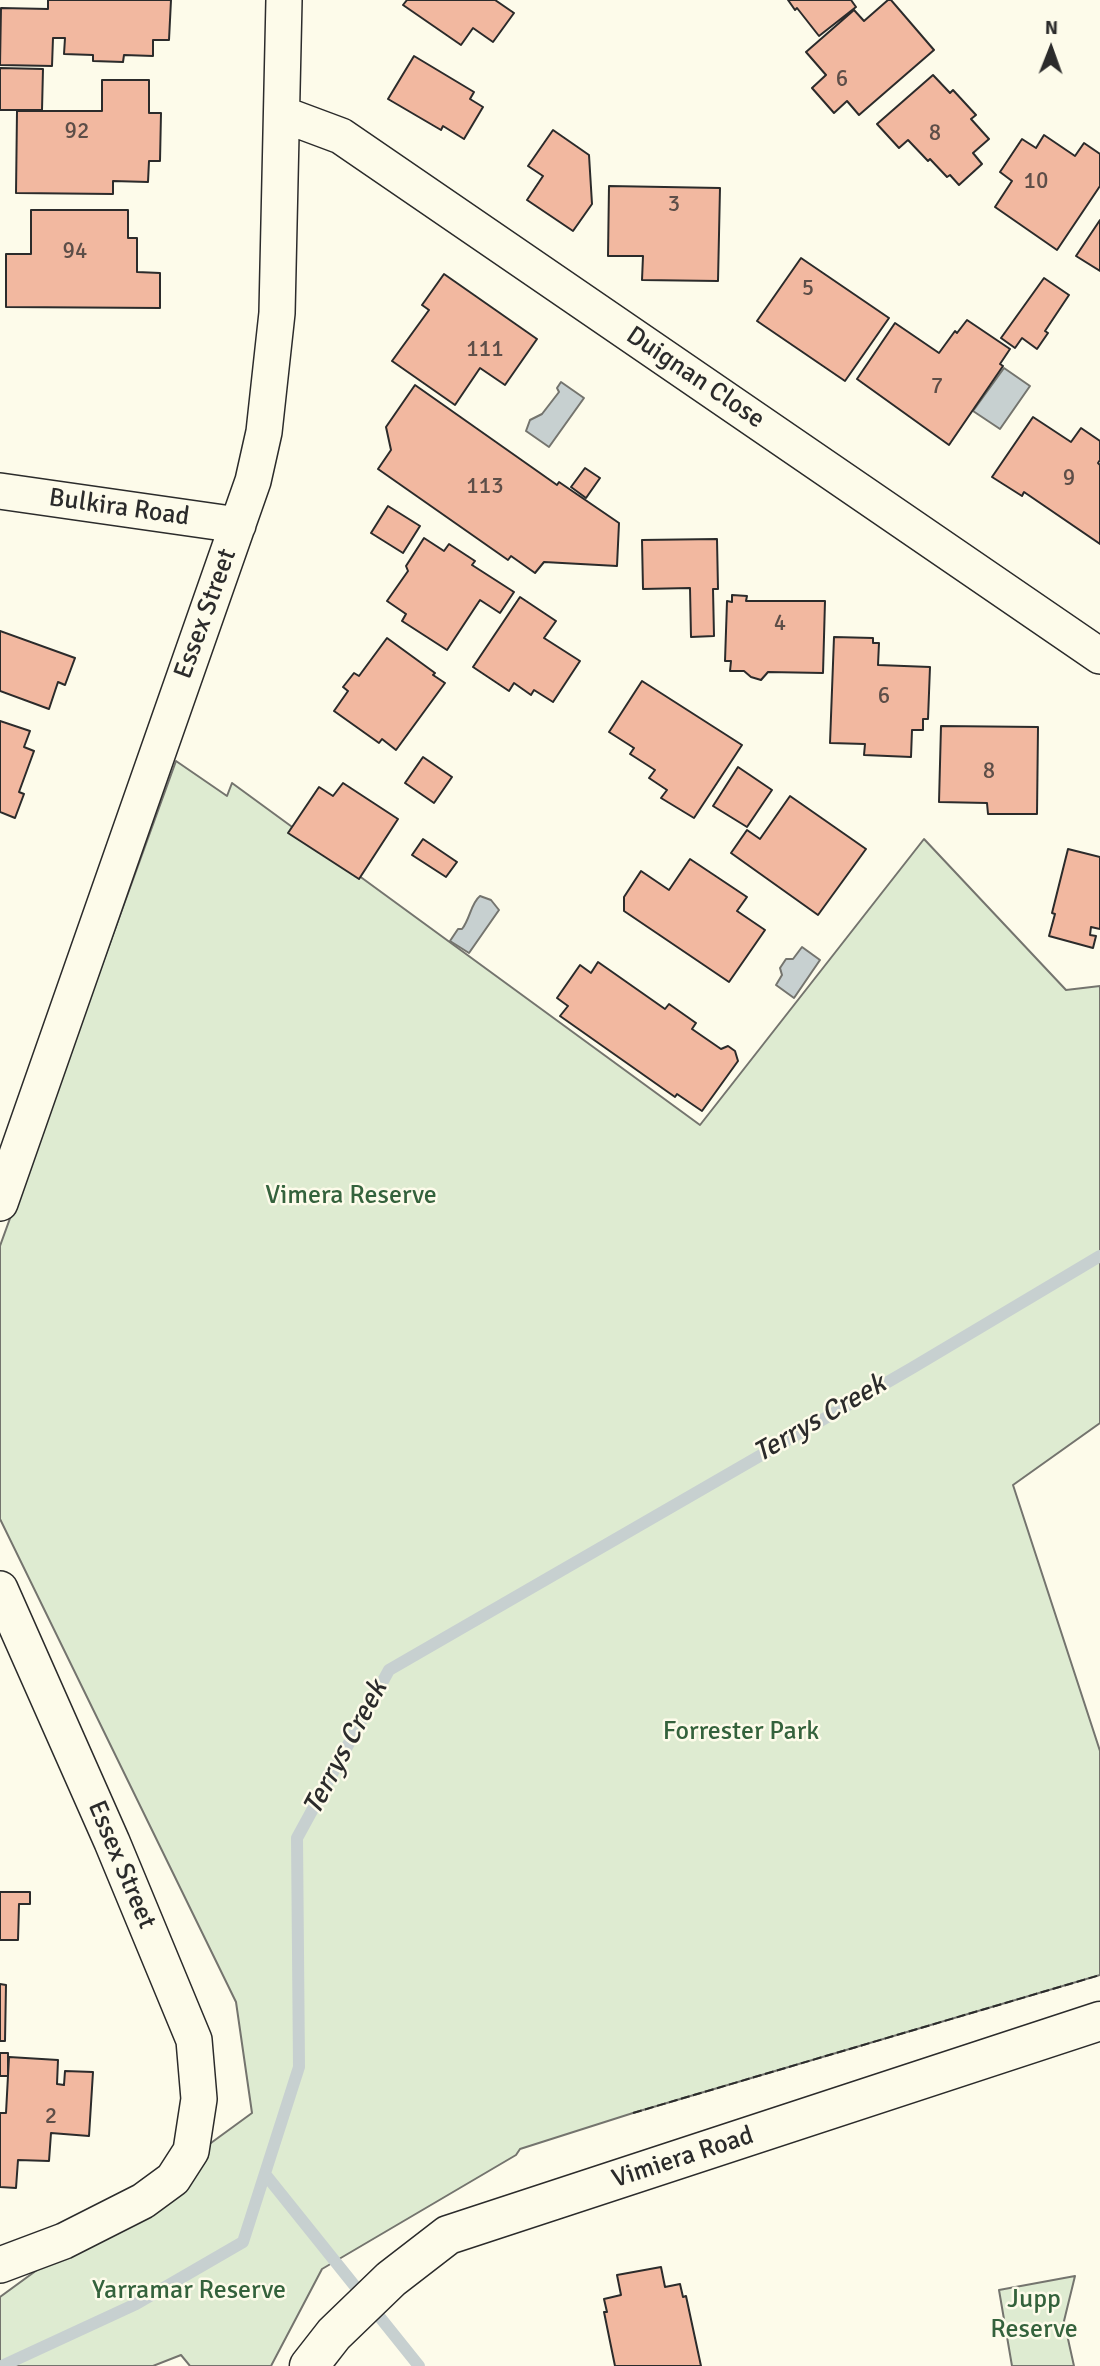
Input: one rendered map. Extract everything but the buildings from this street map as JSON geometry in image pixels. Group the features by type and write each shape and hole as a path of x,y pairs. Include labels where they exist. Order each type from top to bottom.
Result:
{"street":[{"name":"Essex Street","path":"0,1203 253,481 264,432 277,313 284,0"},
{"name":"Duignan Close","path":"282,114 341,136 1100,656"},
{"name":"Bulkira Road","path":"0,491 238,525"},
{"name":"Essex Street","path":"0,1589 112,1842 194,2040 199,2099 191,2151 173,2179 143,2201 64,2241 0,2265"},
{"name":"Vimiera Road","path":"309,2366 334,2334 391,2278 448,2235 1098,2024"}],"green space":[{"path":"176,761 227,796 232,783 700,1125 924,839 1066,990 1100,986 1100,1423 1013,1485 1100,1751 1100,1975 520,2149 516,2155 322,2269 271,2366 190,2366 181,2355 153,2366 0,2366 0,2297 252,2113 236,2002 0,1519 0,1246"},
{"name":"Jupp Reserve","path":"1075,2276 1064,2321 1074,2366 1012,2366 999,2290"}],"shaded area":[{"path":"1004,368 1030,386 1000,429 973,411"},
{"path":"561,382 584,398 549,447 526,431 530,420 542,414 559,392 557,388"},
{"path":"480,896 491,900 499,910 469,953 450,941 458,929 465,925"},
{"path":"802,947 820,960 794,998 776,985 782,975 780,968 786,959 793,959"}],"waterway":[{"name":"Terrys Creek","path":"2,2366 136,2304 243,2242 299,2067 297,1838 389,1670 912,1368 1100,1256"},
{"path":"265,2174 419,2366"}],"fence":[{"path":"633,2113 1100,1975"}],"park label":[{"name":"Vimera Reserve","path":"351,1196"},
{"name":"Forrester Park","path":"741,1732"},
{"name":"Yarramar Reserve","path":"189,2291"}]}
